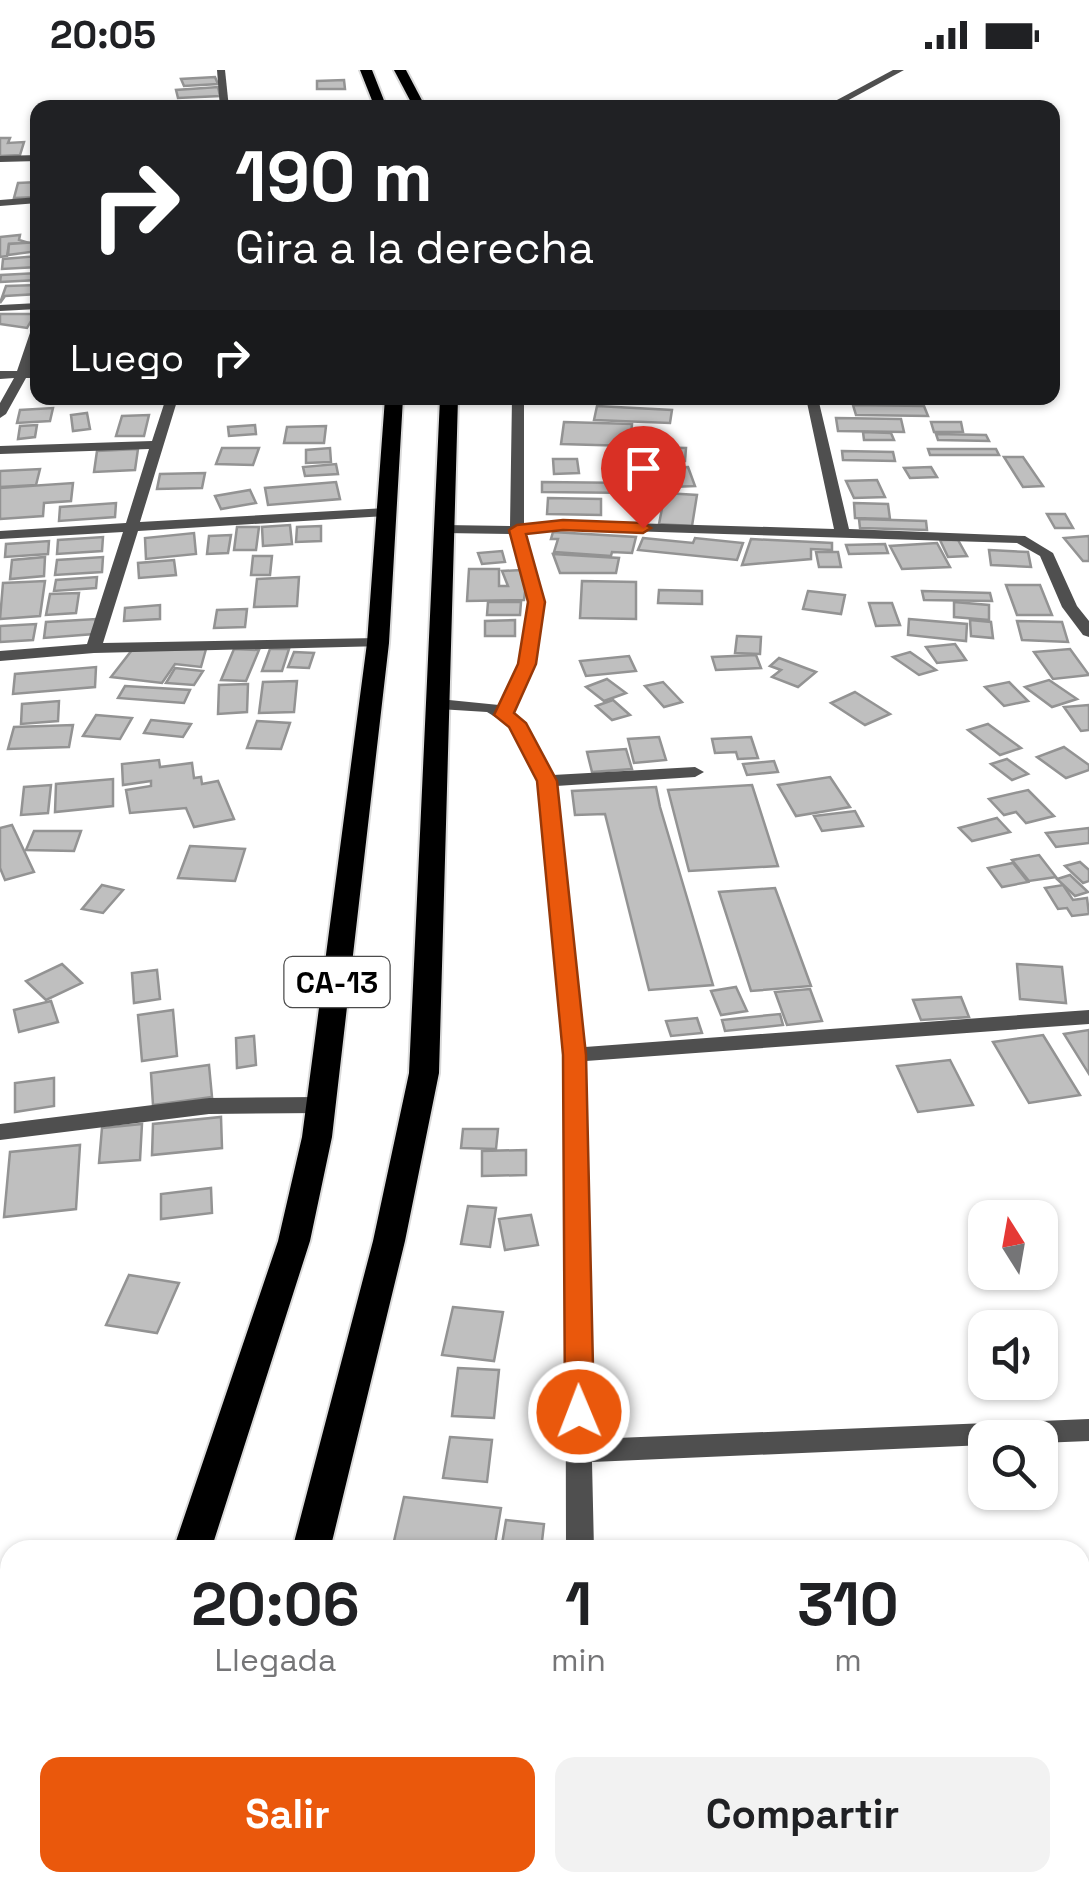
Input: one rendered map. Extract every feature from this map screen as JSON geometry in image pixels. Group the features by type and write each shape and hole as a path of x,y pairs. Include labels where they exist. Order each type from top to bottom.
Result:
{"highway":[{"path":"366,70 378,100"},
{"path":"400,70 416,100"},
{"name":"CA-13","path":"195,1540 294,1240 321,1104 378,643 394,405"},
{"name":"CA-13","path":"314,1540 384,1260 424,1073 449,405"}],"street":[{"path":"221,70 224,100"},
{"path":"842,100 900,70"},
{"path":"0,159 30,158"},
{"path":"0,202 30,200"},
{"path":"0,308 30,306"},
{"path":"0,414 30,351"},
{"path":"0,375 30,374"},
{"path":"94,648 170,405"},
{"path":"503,715 527,664 537,602 517,530 518,405"},
{"path":"814,405 843,535"},
{"path":"0,450 156,445"},
{"path":"0,535 386,512"},
{"path":"444,529 517,530 563,525 1012,538 1034,543 1046,553 1070,607 1089,632"},
{"path":"0,656 94,648 378,643"},
{"path":"439,704 491,707 517,723 547,781 574,1055 580,1540"},
{"path":"547,781 695,772"},
{"path":"574,1055 1089,1017"},
{"path":"0,1132 209,1106 321,1104"},
{"path":"580,1452 1089,1430"}],"building":[{"path":"215,77 218,84 184,86 181,79"},
{"path":"344,80 345,89 317,89 317,81"},
{"path":"218,87 220,96 178,98 176,90"},
{"path":"0,138 10,138 8,143 24,142 20,155 0,156"},
{"path":"30,182 30,197 14,198 18,183"},
{"path":"20,235 19,240 29,243 9,244 7,256 0,257 0,237"},
{"path":"30,243 30,252 8,255 9,244"},
{"path":"30,257 30,267 2,269 3,259"},
{"path":"30,273 30,280 0,282 1,275"},
{"path":"30,285 30,294 5,296 0,303 6,286"},
{"path":"0,314 30,314 27,328 0,324"},
{"path":"853,405 924,406 928,416 856,415"},
{"path":"597,406 672,410 670,423 594,420"},
{"path":"53,408 50,421 17,423 20,410"},
{"path":"87,413 90,429 73,431 71,415"},
{"path":"149,415 144,436 116,436 122,416"},
{"path":"836,418 901,419 904,432 838,431"},
{"path":"564,422 632,424 630,446 561,444"},
{"path":"931,422 961,422 963,432 934,432"},
{"path":"37,425 35,437 18,439 20,426"},
{"path":"255,425 256,434 229,436 228,427"},
{"path":"326,426 324,443 284,443 287,427"},
{"path":"863,432 891,433 894,440 864,440"},
{"path":"936,434 986,435 989,441 938,440"},
{"path":"643,447 686,448 685,461 642,460"},
{"path":"222,448 259,448 253,465 216,464"},
{"path":"330,448 331,462 306,463 306,450"},
{"path":"138,449 135,470 94,472 97,451"},
{"path":"928,449 996,449 999,455 930,455"},
{"path":"842,451 893,452 895,461 843,460"},
{"path":"1004,457 1023,457 1043,486 1023,487"},
{"path":"553,459 577,459 579,473 554,474"},
{"path":"336,464 338,474 305,476 303,467"},
{"path":"688,467 695,486 671,487 664,468"},
{"path":"931,467 937,477 910,478 904,468"},
{"path":"40,469 36,485 0,487 0,471"},
{"path":"633,471 658,471 663,488 638,489"},
{"path":"205,473 202,488 157,489 160,474"},
{"path":"877,480 885,497 854,498 846,481"},
{"path":"336,482 340,499 268,505 265,488"},
{"path":"542,482 632,483 633,493 542,492"},
{"path":"73,483 71,501 44,503 43,516 0,519 0,488"},
{"path":"250,490 256,503 221,509 215,496"},
{"path":"665,493 697,495 692,526 659,524"},
{"path":"548,498 601,499 601,515 547,514"},
{"path":"116,503 115,517 59,521 60,507"},
{"path":"854,503 888,504 890,519 855,518"},
{"path":"1047,514 1065,514 1073,528 1055,528"},
{"path":"859,519 926,521 927,530 860,528"},
{"path":"290,525 292,544 263,546 262,527"},
{"path":"321,526 321,541 296,542 297,527"},
{"path":"237,527 259,527 256,550 234,550"},
{"path":"553,532 636,537 632,553 612,552 611,556 554,552 558,539 551,539"},
{"path":"194,533 196,554 146,559 145,538"},
{"path":"231,535 228,553 207,554 209,536"},
{"path":"1089,536 1089,561 1083,561 1064,538"},
{"path":"103,537 102,551 57,554 58,540"},
{"path":"643,538 743,543 737,560 638,550"},
{"path":"751,539 832,543 832,550 811,549 811,559 742,565"},
{"path":"940,540 958,540 967,556 948,557"},
{"path":"49,541 48,554 5,557 6,544"},
{"path":"937,543 950,567 902,569 890,546"},
{"path":"885,544 888,553 849,554 846,545"},
{"path":"989,550 1028,552 1031,567 991,565"},
{"path":"502,551 505,562 482,564 478,553"},
{"path":"816,552 838,552 841,567 819,567"},
{"path":"553,554 619,558 616,573 560,573"},
{"path":"253,556 272,556 270,575 251,575"},
{"path":"45,557 44,576 10,579 12,560"},
{"path":"103,557 102,572 55,575 57,560"},
{"path":"174,560 176,575 139,578 138,563"},
{"path":"469,569 499,569 499,586 508,586 502,571 522,570 526,584 524,600 467,601"},
{"path":"97,577 96,588 54,591 56,580"},
{"path":"299,577 297,606 254,607 257,579"},
{"path":"45,581 40,616 0,619 3,583"},
{"path":"582,581 636,582 636,619 580,618"},
{"path":"1006,585 1040,585 1052,615 1017,615"},
{"path":"659,590 702,591 702,604 658,603"},
{"path":"808,591 845,595 841,614 803,609"},
{"path":"922,591 990,593 992,601 924,600"},
{"path":"79,593 76,613 46,615 50,594"},
{"path":"488,602 521,602 520,615 487,615"},
{"path":"954,602 989,605 989,620 954,617"},
{"path":"869,603 892,603 900,625 876,626"},
{"path":"160,605 160,619 124,621 125,608"},
{"path":"247,609 245,627 214,628 217,610"},
{"path":"96,619 94,634 44,638 46,622"},
{"path":"909,619 967,624 966,641 908,635"},
{"path":"515,620 515,636 485,636 485,621"},
{"path":"970,620 991,622 993,638 971,636"},
{"path":"1017,621 1062,622 1068,642 1022,640"},
{"path":"36,624 33,640 0,642 0,626"},
{"path":"737,636 761,637 760,654 735,653"},
{"path":"955,644 966,660 937,663 926,647"},
{"path":"206,649 201,667 175,664 162,683 111,677 132,650"},
{"path":"234,649 259,650 246,681 221,680"},
{"path":"270,649 289,649 282,671 262,671"},
{"path":"1070,649 1089,675 1053,679 1034,652"},
{"path":"294,652 314,653 309,668 288,667"},
{"path":"910,652 936,670 919,675 893,657"},
{"path":"756,655 761,668 716,670 712,657"},
{"path":"629,656 636,671 586,676 580,661"},
{"path":"779,658 816,672 798,687 772,677 781,670 770,666"},
{"path":"96,667 95,687 13,694 15,674"},
{"path":"175,668 203,671 194,685 166,683"},
{"path":"607,679 626,693 604,701 586,687"},
{"path":"1049,680 1077,699 1052,707 1025,687"},
{"path":"297,681 294,712 259,713 263,682"},
{"path":"663,682 682,702 664,707 645,686"},
{"path":"1009,682 1028,701 1004,706 985,687"},
{"path":"248,684 247,712 218,714 219,685"},
{"path":"125,686 190,690 184,703 118,698"},
{"path":"855,692 890,714 865,725 831,703"},
{"path":"613,700 630,715 612,720 596,706"},
{"path":"59,701 58,721 21,724 22,704"},
{"path":"1089,705 1089,730 1081,731 1064,707"},
{"path":"96,715 132,718 120,739 83,736"},
{"path":"151,720 191,724 183,737 144,733"},
{"path":"257,721 290,723 281,749 247,748"},
{"path":"988,724 1021,748 1000,755 968,730"},
{"path":"73,725 69,747 8,749 14,727"},
{"path":"659,737 666,760 634,763 628,739"},
{"path":"751,737 758,758 738,759 736,752 715,753 712,739"},
{"path":"1064,747 1089,765 1089,770 1066,778 1037,757"},
{"path":"626,749 632,769 592,772 587,752"},
{"path":"1007,759 1028,774 1012,780 991,764"},
{"path":"159,760 160,767 192,763 194,778 201,777 202,784 218,781 234,819 194,827 186,808 130,813 126,790 151,786 151,781 123,785 122,764"},
{"path":"774,761 778,772 747,775 743,764"},
{"path":"830,777 850,807 796,816 778,785"},
{"path":"113,779 113,806 55,812 56,784"},
{"path":"51,785 48,813 21,815 24,787"},
{"path":"752,785 778,866 689,871 668,790"},
{"path":"656,787 713,985 649,990 605,814 575,815 572,791"},
{"path":"1028,790 1054,816 1026,823 1016,812 1004,815 989,799"},
{"path":"855,811 863,826 822,831 814,816"},
{"path":"997,818 1010,832 972,841 959,828"},
{"path":"12,825 34,872 5,880 0,868 0,828"},
{"path":"1089,828 1089,843 1056,847 1046,833"},
{"path":"34,831 81,831 74,851 26,850"},
{"path":"190,846 245,849 235,881 178,878"},
{"path":"1039,855 1056,877 1029,881 1012,860"},
{"path":"1080,862 1089,870 1089,881 1083,883 1065,866"},
{"path":"1013,863 1028,882 1002,887 988,868"},
{"path":"1070,875 1088,892 1075,896 1057,879"},
{"path":"102,885 123,890 103,913 82,909"},
{"path":"1063,885 1073,900 1087,898 1089,914 1072,916 1067,908 1058,909 1045,888"},
{"path":"775,888 811,986 751,991 719,892"},
{"path":"62,964 82,983 46,1000 26,981"},
{"path":"1017,964 1062,967 1066,1003 1020,999"},
{"path":"157,970 160,999 134,1003 132,973"},
{"path":"736,987 747,1011 721,1015 711,991"},
{"path":"810,989 822,1021 787,1025 775,992"},
{"path":"961,997 969,1017 921,1020 913,1000"},
{"path":"51,1001 58,1022 19,1032 14,1010"},
{"path":"173,1010 177,1056 142,1061 138,1015"},
{"path":"780,1014 783,1025 725,1031 722,1020"},
{"path":"697,1018 702,1033 671,1036 666,1021"},
{"path":"1089,1030 1089,1074 1064,1034"},
{"path":"1043,1035 1080,1095 1029,1103 993,1042"},
{"path":"254,1036 256,1065 237,1068 236,1038"},
{"path":"950,1060 973,1105 918,1112 897,1066"},
{"path":"209,1065 212,1097 153,1105 151,1073"},
{"path":"54,1078 54,1106 15,1112 15,1083"},
{"path":"221,1117 222,1148 152,1155 153,1124"},
{"path":"142,1124 140,1160 99,1163 102,1128"},
{"path":"463,1129 498,1129 496,1149 461,1148"},
{"path":"80,1145 76,1209 4,1217 10,1152"},
{"path":"526,1150 526,1175 482,1176 482,1151"},
{"path":"211,1188 212,1213 161,1219 161,1194"},
{"path":"468,1206 496,1208 490,1247 461,1244"},
{"path":"531,1215 538,1245 505,1250 499,1219"},
{"path":"129,1275 179,1283 157,1333 106,1325"},
{"path":"453,1307 503,1312 494,1361 442,1355"},
{"path":"458,1368 499,1370 494,1418 452,1416"},
{"path":"450,1437 492,1440 487,1482 443,1478"},
{"path":"404,1497 501,1508 496,1540 394,1540"},
{"path":"506,1520 544,1524 542,1540 503,1540"}],"route":[{"path":"579,1412 574,1055 547,781 517,723 503,715 527,664 537,602 517,530 563,525 643,528"}]}
